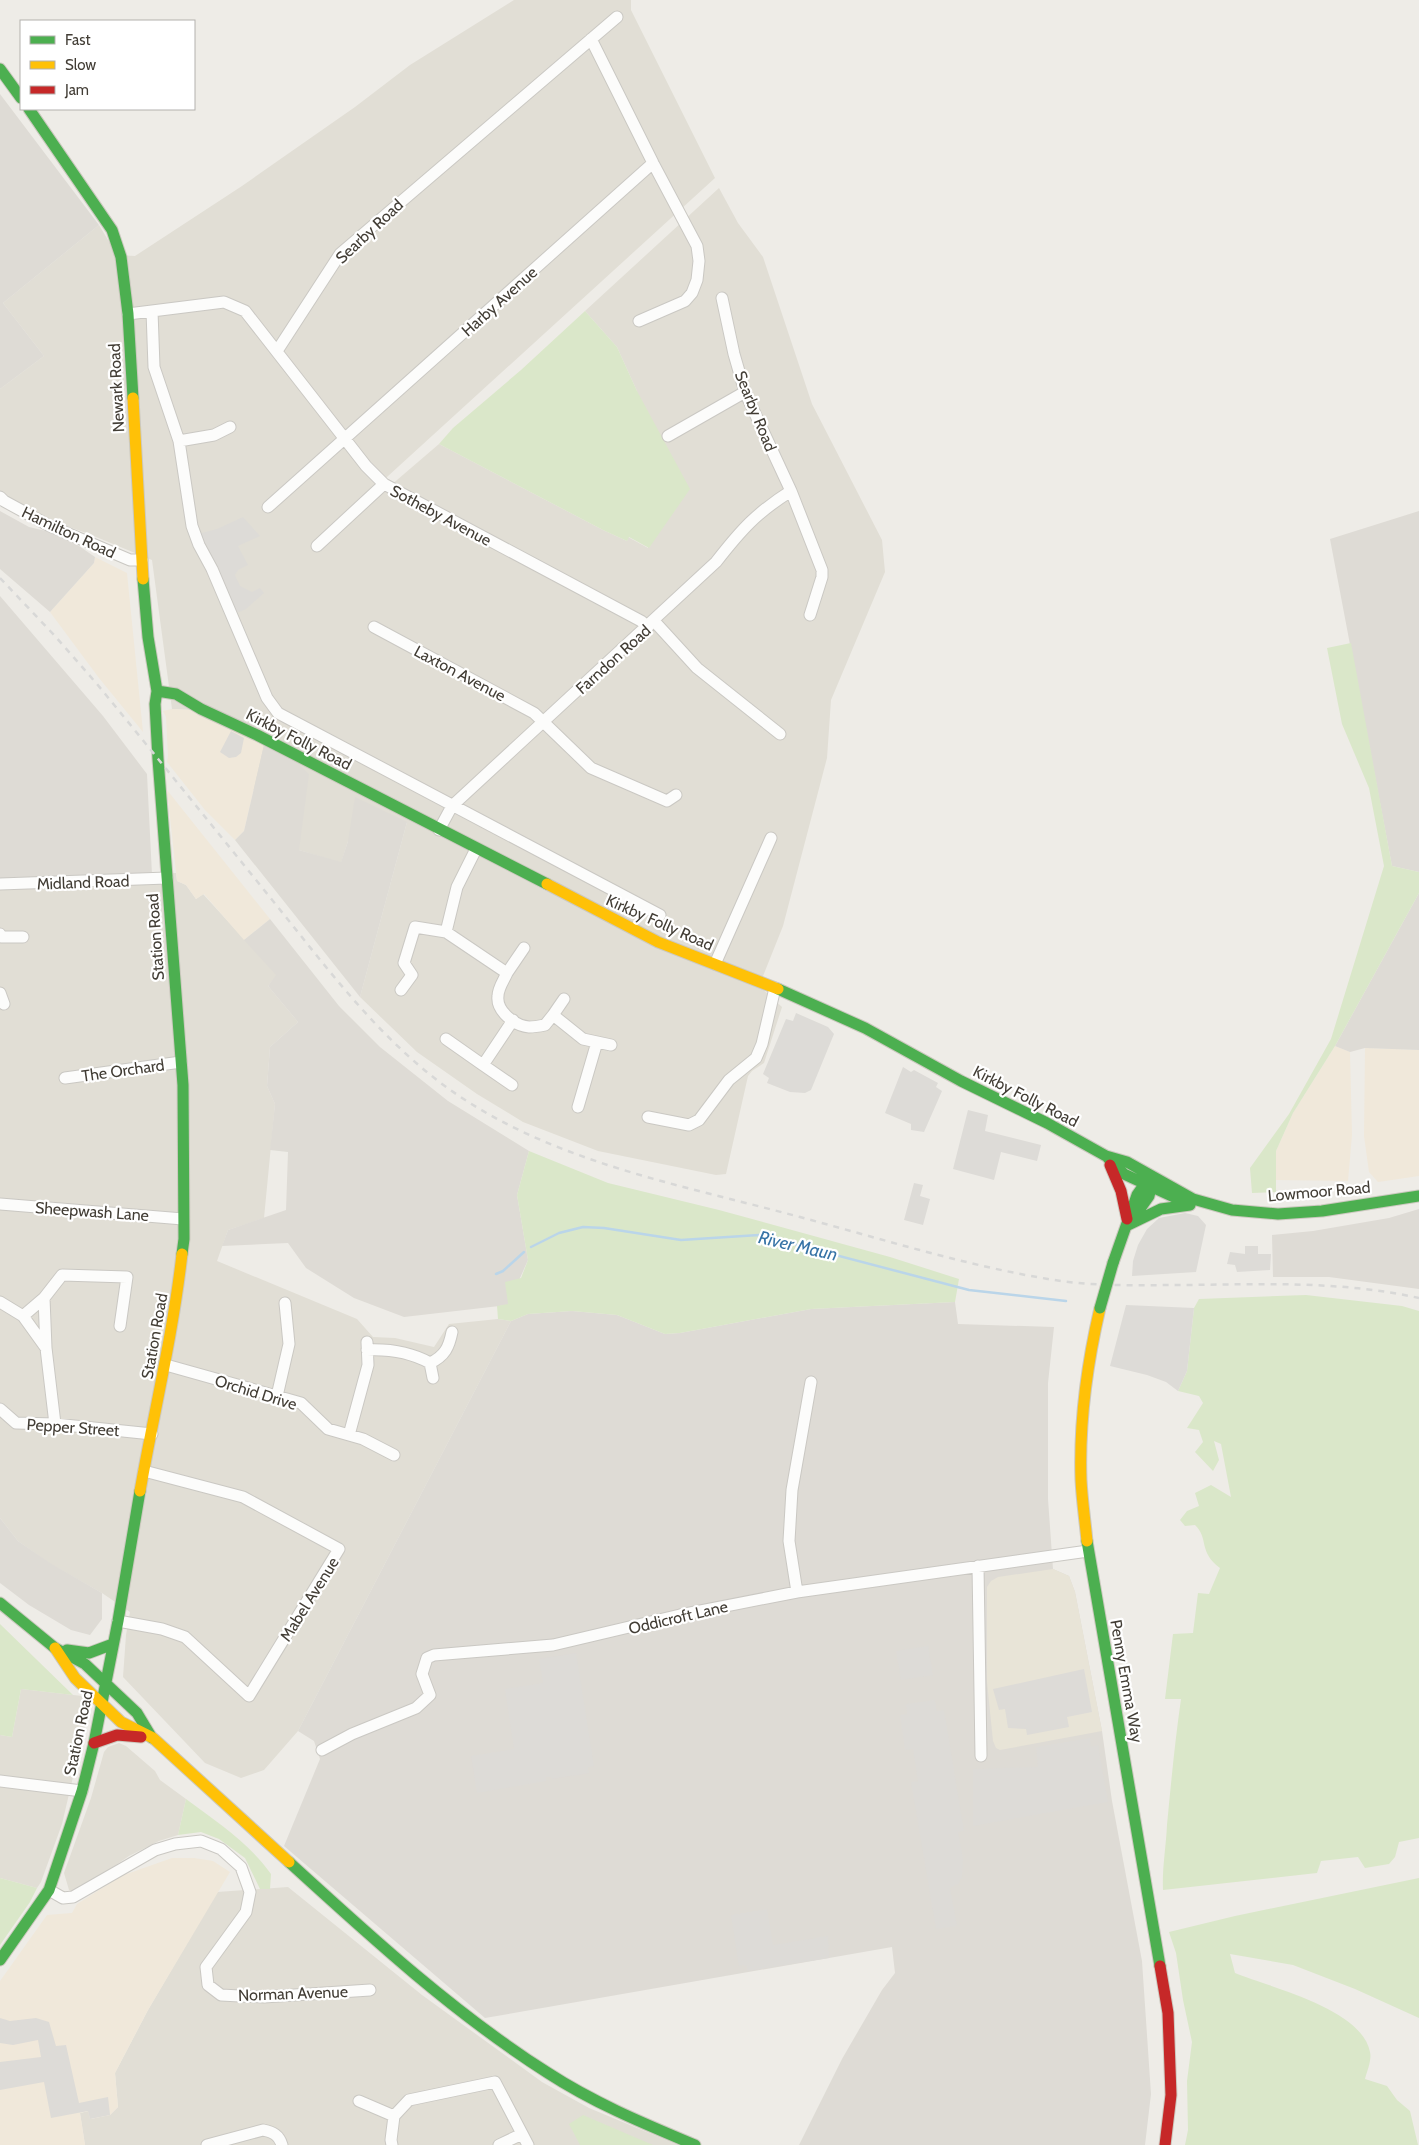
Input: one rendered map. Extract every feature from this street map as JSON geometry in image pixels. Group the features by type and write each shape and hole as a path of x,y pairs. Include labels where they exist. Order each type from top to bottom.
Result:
{"main road":[{"path":"0,69 20,97"},
{"name":"Newark Road","path":"30,110 112,230 121,257 128,314 148,637 157,691"},
{"name":"Kirkby Folly Road","path":"157,691 176,694 658,942 775,988 864,1028 961,1081 1047,1123 1106,1156 1127,1162 1152,1176"},
{"name":"Station Road","path":"0,1960 49,1890 82,1791 102,1704 177,1302 184,1240 183,1114 181,1062 155,704 157,691"},
{"path":"1106,1156 1121,1191 1128,1225 1162,1209 1207,1203"},
{"name":"Lowmoor Road","path":"1106,1156 1124,1174 1174,1198 1193,1199 1232,1210 1278,1214 1331,1210 1419,1196"},
{"name":"Lowmoor Road","path":"1152,1176 1193,1199"},
{"name":"Penny Emma Way","path":"1152,1176 1148,1186 1132,1204 1128,1225 1113,1264 1100,1308 1087,1380 1081,1450 1081,1480 1088,1551 1168,2013 1171,2095 1165,2145"},
{"path":"0,1603 55,1648 85,1664 137,1713 153,1738 349,1917 467,2016 548,2074 632,2118 695,2145"},
{"path":"55,1648 89,1653 113,1644"},
{"path":"55,1648 75,1678 102,1704 125,1725 153,1738"},
{"path":"94,1743 116,1734 153,1738"}],"street":[{"name":"Searby Road","path":"277,350 340,254 617,18"},
{"path":"592,39 653,163 697,246 699,262 697,280 692,293 685,301 639,321"},
{"name":"Harby Avenue","path":"268,507 653,163"},
{"name":"Searby Road","path":"722,298 734,354 745,392 791,491 822,570 822,577 810,614"},
{"path":"128,314 224,302 245,311 277,350"},
{"path":"152,311 154,367 179,441 214,435 230,426"},
{"name":"Sotheby Avenue","path":"277,350 366,466 384,484 641,622 651,624 697,668 780,734"},
{"path":"668,436 745,392"},
{"name":"Kirkby Folly Road","path":"179,441 192,526 267,698 278,713 660,915"},
{"path":"317,546 384,484"},
{"name":"Farndon Road","path":"439,830 452,806 716,562 742,530 760,512 791,491"},
{"name":"Hamilton Road","path":"0,497 48,525 130,560 142,560"},
{"name":"Laxton Avenue","path":"374,627 534,713 591,768 667,801 676,795"},
{"path":"715,964 771,838"},
{"path":"446,932 457,887 476,849"},
{"name":"Midland Road","path":"0,884 167,878"},
{"path":"401,990 412,975 404,963 414,927 446,932 507,973"},
{"path":"1,938 23,937"},
{"path":"524,948 507,973 498,994 498,1001 502,1012 528,1027 545,1025 564,999"},
{"path":"648,1117 689,1125 699,1120 730,1080 756,1058 762,1044 775,988"},
{"path":"553,1015 583,1039 611,1045"},
{"path":"483,1065 513,1020"},
{"path":"446,1040 512,1085"},
{"path":"578,1107 597,1042"},
{"name":"The Orchard","path":"65,1078 181,1062"},
{"name":"Sheepwash Lane","path":"0,1204 183,1218"},
{"path":"23,1316 44,1298 62,1275 127,1277 120,1326"},
{"path":"44,1298 46,1348 55,1424"},
{"path":"0,1302 23,1316 46,1348"},
{"path":"277,1396 289,1344 284,1303"},
{"path":"430,1363 441,1358 449,1346 452,1332"},
{"path":"349,1435 368,1365 367,1346 420,1358 430,1363"},
{"path":"430,1363 433,1378"},
{"name":"Orchid Drive","path":"166,1365 301,1403 328,1429 363,1439 394,1455"},
{"path":"797,1592 789,1541 792,1490 811,1382"},
{"name":"Pepper Street","path":"0,1409 16,1423 55,1424 152,1434"},
{"name":"Mabel Avenue","path":"118,1620 162,1629 185,1637 249,1696 340,1549 243,1497 144,1471"},
{"name":"Oddicroft Lane","path":"322,1750 352,1734 416,1708 430,1695 422,1674 427,1658 434,1655 553,1645 680,1615 797,1592 1088,1551"},
{"path":"978,1566 981,1756"},
{"path":"0,1781 82,1791"},
{"name":"Norman Avenue","path":"49,1890 63,1898 73,1898 155,1850 175,1844 201,1840 221,1849 242,1867 250,1892 246,1912 206,1968 208,1986 221,1995 264,1997 370,1990"},
{"path":"392,2145 394,2116 409,2100 495,2082 528,2145"},
{"path":"359,2101 394,2116"},
{"path":"207,2145 263,2130 272,2132 280,2138 282,2145"},
{"path":"500,2145 522,2134"}],"shaded area":[{"path":"514,0 631,0 631,10 715,178 376,487 383,492 439,444 603,530 627,541 628,537 648,548 637,391 617,347 585,311 719,188 738,223 763,257 812,404 882,540 885,572 831,700 827,758 783,926 759,986 782,1007 764,1063 748,1076 726,1174 716,1175 598,1151 523,1122 477,1094 417,1052 360,997 407,822 348,841 341,863 299,850 193,710 172,709 152,560 41,517 6,498 0,491 0,389 44,356 3,303 99,225 117,255 135,256 242,186 355,107 410,65"},
{"path":"0,94 99,225 3,303 44,356 0,389"},
{"path":"0,511 29,527 63,535 95,557 94,563 50,612 0,569"},
{"path":"1419,511 1419,872 1392,866 1330,539"},
{"path":"243,517 260,536 238,546 248,565 238,570 235,575 240,586 252,592 260,588 264,593 246,609 237,613 220,574 198,534 217,529"},
{"path":"95,557 127,573 143,732 99,678 50,612 94,563"},
{"path":"0,596 103,716 147,774 152,875 0,879"},
{"path":"172,709 193,710 264,745 244,831 235,840 205,810 167,762 166,717 163,711"},
{"path":"231,731 244,738 241,753 236,757 229,758 220,752"},
{"path":"264,745 298,763 309,774 299,850 341,862 348,841 355,797 407,822 360,997 235,840 244,831"},
{"path":"167,790 270,919 244,940 204,894 196,899 186,885 177,881"},
{"path":"176,873 177,881 186,885 196,899 203,894 277,975 268,986 298,1022 270,1047 267,1086 275,1104 264,1218 228,1230 217,1261 357,1319 373,1337 395,1338 434,1347 449,1324 498,1319 511,1321 298,1731 264,1770 241,1778 205,1763 123,1677 126,1635 130,1612 102,1593 49,1563 18,1541 0,1518 0,879"},
{"path":"1419,893 1419,1050 1365,1048 1350,1052 1335,1046"},
{"path":"270,919 339,1006 380,1047 448,1101 529,1151 517,1195 528,1260 508,1305 404,1317 354,1298 306,1268 288,1243 222,1246 228,1230 286,1210 288,1152 270,1150 275,1104 267,1086 270,1047 298,1022 268,986 276,975 244,940"},
{"path":"796,1013 828,1027 834,1034 811,1090 805,1093 790,1092 767,1083 769,1078 763,1074 786,1019 793,1021"},
{"path":"1335,1046 1350,1052 1352,1135 1348,1181 1276,1180 1276,1151 1293,1113"},
{"path":"1365,1048 1419,1050 1419,1176 1378,1182 1369,1172 1364,1136"},
{"path":"903,1067 911,1072 914,1070 938,1083 936,1087 942,1091 924,1132 911,1130 911,1124 885,1113"},
{"path":"968,1110 988,1115 985,1131 1041,1145 1037,1161 1001,1152 994,1180 953,1169"},
{"path":"914,1183 923,1185 920,1196 930,1199 923,1225 904,1220"},
{"path":"1419,1209 1419,1289 1329,1277 1273,1277 1272,1235 1313,1231 1389,1218"},
{"path":"1185,1213 1198,1216 1206,1225 1196,1272 1132,1276 1133,1261 1138,1245 1147,1229 1159,1218"},
{"path":"1245,1246 1258,1246 1258,1254 1271,1254 1270,1270 1237,1272 1235,1265 1227,1264 1230,1252 1245,1254"},
{"path":"955,1302 958,1324 1054,1327 1048,1383 1048,1499 1053,1569 1069,1576 1075,1592 1102,1731 1112,1801 1142,1961 1151,2094 1145,2145 799,2145 842,2059 882,1990 895,1973 892,1947 485,2018 284,1846 320,1759 314,1741 298,1731 511,1321 528,1314 572,1311 617,1315 665,1334 680,1333 811,1309"},
{"path":"1126,1305 1194,1308 1187,1371 1178,1391 1166,1382 1147,1375 1110,1366"},
{"path":"0,1518 18,1541 50,1563 102,1593 102,1619 90,1635 71,1630 29,1605 0,1583"},
{"path":"1053,1569 1069,1576 1075,1592 1102,1731 1000,1750 996,1748 993,1741 987,1682 987,1587 991,1581 998,1577"},
{"path":"928,1646 933,1675 901,1680 896,1651"},
{"path":"576,1653 594,1766 588,1767 589,1773 552,1779 551,1777 546,1777 546,1781 477,1793 471,1756 514,1749 505,1689 543,1683 539,1659"},
{"path":"1084,1669 1092,1712 1067,1717 1069,1727 1027,1735 1026,1729 1008,1728 1005,1709 999,1710 993,1689"},
{"path":"21,1689 82,1696 85,1700 87,1711 62,1824 41,1882 37,1888 0,1878 0,1735 12,1737"},
{"path":"935,1700 937,1711 944,1710 964,1831 958,1832 963,1859 962,1877 958,1884 950,1888 957,1926 936,1929 911,1782 918,1781 913,1749 905,1750 900,1715 907,1714 906,1704"},
{"path":"1090,1738 1091,1747 1098,1745 1108,1802 973,1826 973,1769 1038,1767 1036,1747"},
{"path":"119,1743 126,1746 155,1771 160,1780 186,1799 178,1835 159,1841 129,1856 75,1893 69,1890 64,1873 91,1798 104,1752 108,1747"},
{"path":"172,1858 194,1858 213,1861 230,1872 148,2010 115,2073 118,2107 110,2115 90,2119 88,2111 80,2113 85,2145 0,2145 0,1981 47,1915 72,1913 77,1904 121,1876"},
{"path":"288,1887 422,1995 542,2082 589,2108 678,2145 85,2145 80,2113 89,2111 91,2119 110,2115 118,2107 115,2073 148,2010 217,1892"},
{"path":"767,1909 773,1945 828,1936 829,1958 748,1971 746,1965 739,1966 731,1915"},
{"path":"0,2018 10,2021 36,2018 49,2022 56,2046 66,2045 79,2103 108,2097 110,2115 90,2119 88,2111 51,2118 44,2082 0,2090 0,2062 41,2057 38,2040 13,2045 0,2043"}],"green space":[{"path":"585,311 617,347 637,391 690,489 649,548 629,537 627,541 603,530 439,444 453,428 521,370"},
{"path":"1351,643 1392,866 1419,872 1419,893 1335,1046 1293,1113 1276,1151 1276,1192 1252,1193 1250,1168 1289,1114 1331,1039 1384,866 1369,788 1342,724 1327,648"},
{"path":"529,1151 608,1183 719,1210 890,1257 959,1279 955,1302 811,1309 680,1333 665,1334 617,1315 572,1311 528,1314 511,1321 498,1319 497,1306 508,1304 505,1282 521,1278 528,1260 517,1195"},
{"path":"1306,1295 1402,1306 1419,1311 1419,1838 1399,1842 1395,1857 1389,1864 1365,1868 1358,1857 1321,1861 1317,1873 1163,1890 1167,1825 1181,1699 1165,1699 1173,1634 1193,1633 1198,1593 1209,1594 1220,1568 1213,1562 1206,1551 1202,1535 1195,1525 1185,1526 1180,1520 1187,1511 1199,1506 1195,1493 1211,1485 1231,1497 1221,1444 1214,1441 1219,1460 1213,1471 1195,1452 1203,1442 1199,1430 1187,1428 1203,1403 1199,1396 1178,1391 1187,1371 1194,1308 1199,1299"},
{"path":"0,1624 73,1695 21,1689 12,1737 0,1735"},
{"path":"186,1799 253,1852 271,1874 270,1889 260,1889 245,1858 219,1839 201,1832 178,1835"},
{"path":"0,1878 37,1888 30,1902 0,1945"},
{"path":"1419,1878 1419,2018 1355,1989 1293,1965 1230,1954 1235,1973 1313,2002 1334,2012 1351,2024 1363,2037 1370,2052 1370,2062 1365,2079 1387,2086 1397,2100 1410,2111 1418,2145 1185,2145 1188,2130 1187,2081 1192,2042 1176,1953 1169,1932 1235,1916"},
{"path":"583,2115 653,2145 580,2145 569,2124"}],"waterway":[{"name":"River Maun","path":"531,1247 559,1233 583,1227 604,1228 681,1240 759,1235 969,1290 1066,1301"},
{"name":"River Maun","path":"496,1274 503,1271 524,1252"}],"railway":[{"path":"0,578 97,684 362,1009 422,1068 463,1099 508,1124 554,1145 602,1163 651,1178 923,1251 1048,1279 1065,1282 1135,1285 1275,1284 1333,1286 1419,1298"}],"traffic: fast":[{"path":"0,69 20,97"},
{"path":"30,110 112,230 121,257 128,314 133,398"},
{"path":"143,579 148,637 157,691 155,704 158,759 183,1085 184,1239 182,1254"},
{"path":"157,691 176,694 201,709 257,735 547,884"},
{"path":"778,989 865,1028 961,1081 1047,1123 1106,1156 1127,1162 1193,1199"},
{"path":"1108,1158 1124,1174 1174,1197 1193,1199 1232,1210 1278,1214 1322,1211 1419,1196"},
{"path":"1113,1263 1137,1195 1149,1178"},
{"path":"1132,1220 1149,1196 1153,1179"},
{"path":"1128,1225 1161,1209 1190,1205"},
{"path":"1100,1308 1113,1263"},
{"path":"0,1960 49,1890 82,1791 94,1743 118,1621 140,1491"},
{"path":"1087,1541 1160,1966"},
{"path":"0,1603 55,1648 85,1664 137,1713 152,1738"},
{"path":"67,1650 89,1653 113,1644"},
{"path":"289,1862 414,1974 514,2050 583,2094 695,2145"}],"traffic: slow":[{"path":"133,398 143,579"},
{"path":"547,884 658,942 778,989"},
{"path":"140,1491 168,1343 182,1254"},
{"path":"1087,1541 1081,1480 1081,1437 1091,1350 1100,1308"},
{"path":"55,1648 75,1678 121,1722 153,1738 289,1862"}],"traffic: jam":[{"path":"1110,1165 1121,1191 1127,1219"},
{"path":"94,1743 117,1735 141,1737"},
{"path":"1160,1966 1168,2013 1171,2095 1165,2145"}]}
